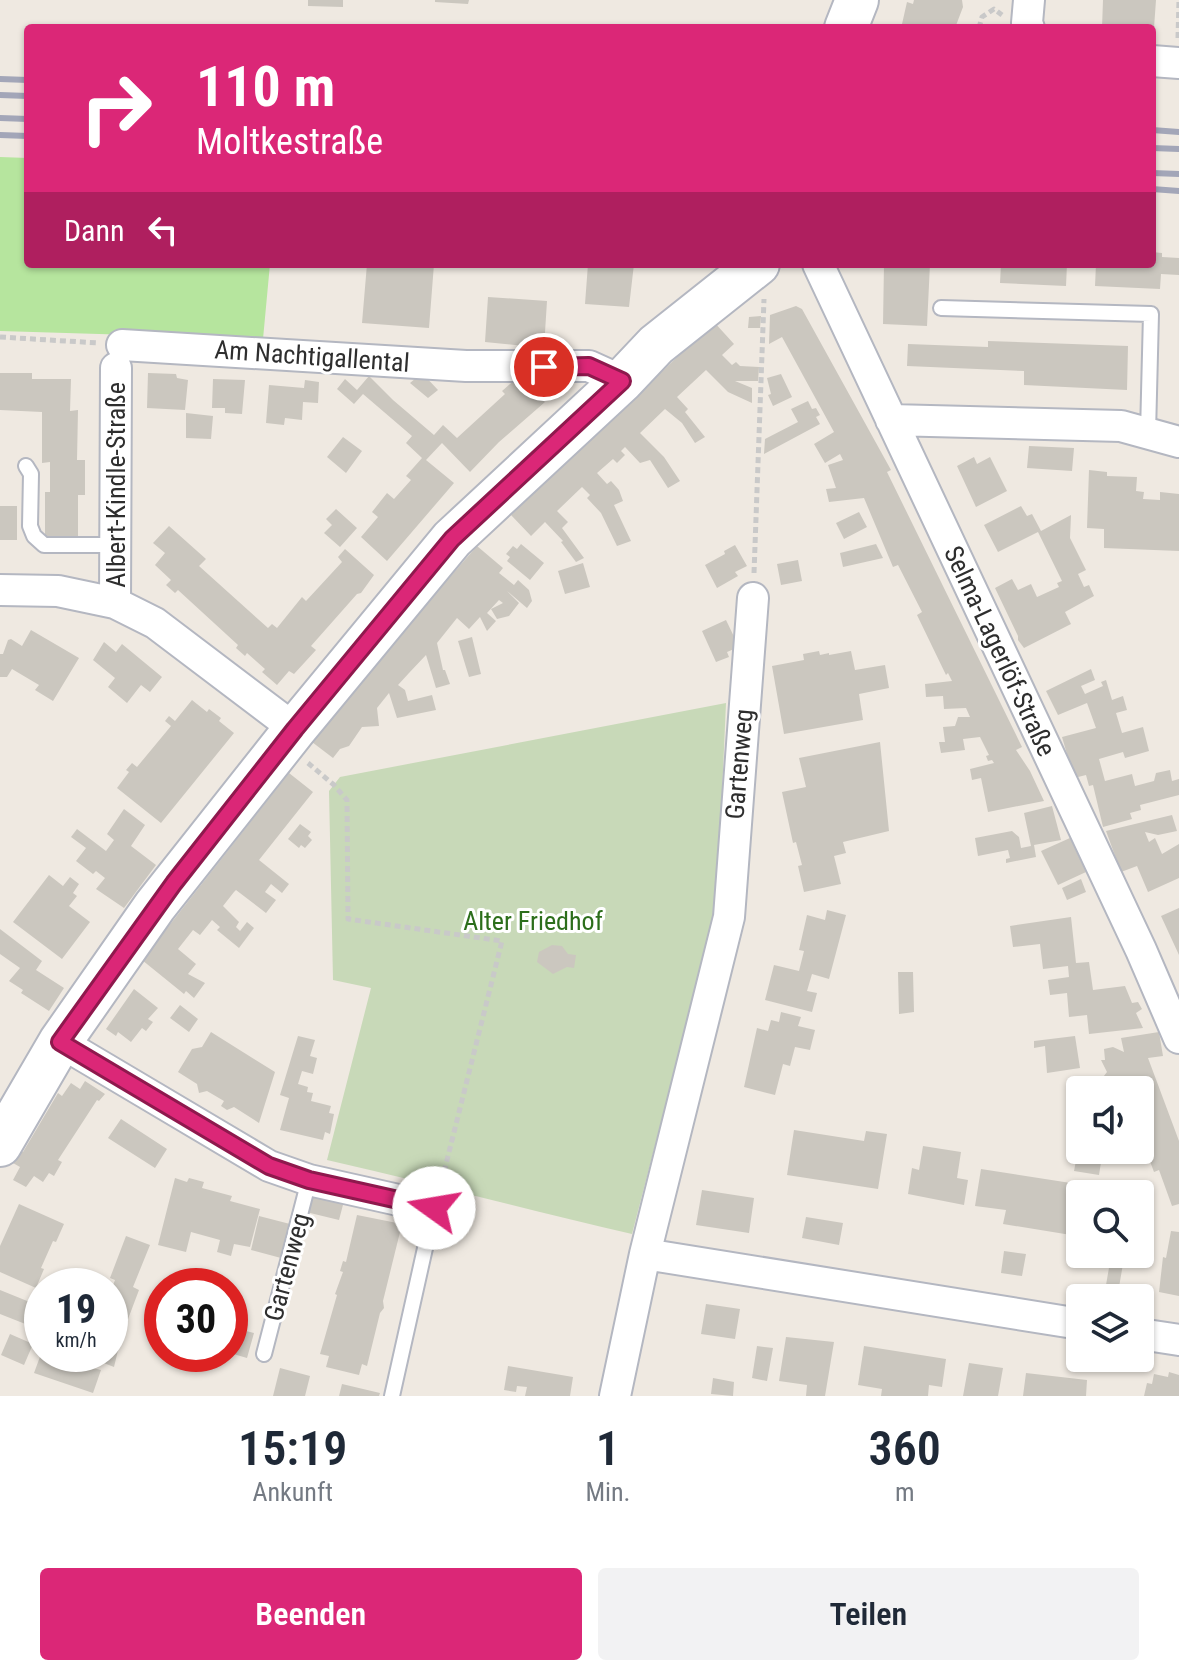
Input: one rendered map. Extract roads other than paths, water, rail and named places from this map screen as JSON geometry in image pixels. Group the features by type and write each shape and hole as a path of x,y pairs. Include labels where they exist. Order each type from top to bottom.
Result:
{"street":[{"path":"848,24 857,0"},
{"path":"1027,24 1029,0"},
{"path":"1156,61 1178,63"},
{"name":"Selma-Lagerlöf-Straße","path":"820,268 1141,950 1179,1038"},
{"path":"0,1145 60,1042 155,906 452,539 622,381 656,345 761,278"},
{"name":"Am Nachtigallental","path":"119,356 466,366 589,366 622,381"},
{"name":"Albert-Kindle-Straße","path":"115,603 119,356"},
{"path":"891,420 1121,426 1179,442"},
{"name":"Albert-Kindle-Straße","path":"0,590 58,591 115,603 155,623 290,736"},
{"name":"Gartenweg","path":"615,1396 645,1254 729,917 753,598"},
{"name":"Gartenweg","path":"60,1042 269,1166 309,1180 434,1208"},
{"path":"645,1254 1066,1322"},
{"path":"1154,1336 1179,1340"}],"lane":[{"path":"941,308 1151,314 1148,433"},
{"path":"26,466 31,474 30,526 34,536 44,545 115,545"},
{"name":"Gartenweg","path":"264,1354 309,1180"},
{"path":"392,1396 434,1208"}],"railway":[{"path":"0,79 24,80"},
{"path":"0,95 24,96"},
{"path":"0,118 24,119"},
{"path":"1156,130 1179,132"},
{"path":"0,135 24,136"},
{"path":"1156,148 1179,149"},
{"path":"1156,173 1179,174"},
{"path":"1156,189 1179,191"}],"park label":[{"name":"Alter Friedhof","path":"533,921"}]}
